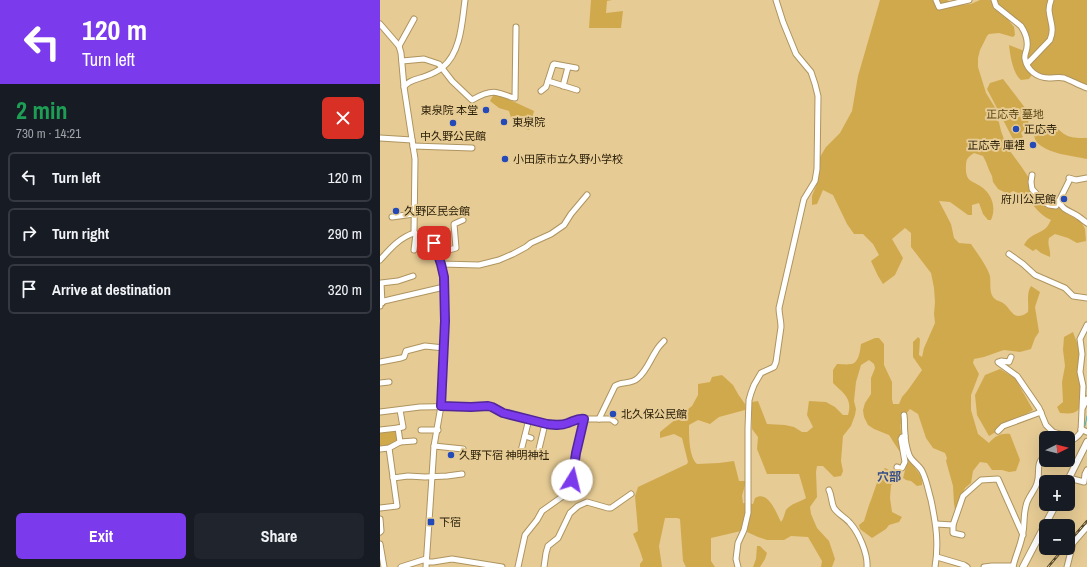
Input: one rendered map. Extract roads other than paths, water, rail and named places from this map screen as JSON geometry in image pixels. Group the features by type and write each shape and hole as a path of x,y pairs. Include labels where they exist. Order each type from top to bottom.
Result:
{"main road":[{"path":"1070,475 1087,442"},
{"path":"1023,567 1052,511"}],"street":[{"path":"404,87 407,83 434,73 448,62 459,39 465,0"},
{"path":"738,567 736,559 738,543 744,530 748,513 749,400 754,385 761,373 774,367 776,362 781,327 779,308 804,199 815,181 817,169 818,96 811,72 796,54 776,0"},
{"path":"936,0 939,7 969,0"},
{"path":"994,0 996,6 1023,29 1027,46 1024,57 1033,74 1047,78 1064,78 1087,88"},
{"path":"1027,64 1052,36 1050,10 1051,0"},
{"path":"399,46 414,19"},
{"path":"380,24 399,46 401,53 404,87 413,143 415,172 414,250"},
{"path":"402,61 424,59 439,64 452,81 472,100 494,92 515,98 516,27"},
{"path":"540,91 546,87 554,64 576,68"},
{"path":"563,86 568,67"},
{"path":"548,82 577,90"},
{"path":"380,138 413,143 472,148"},
{"path":"1032,176 1032,189 1044,202 1049,205 1056,206 1069,178 1076,180 1087,178"},
{"path":"441,264 479,265 513,254 551,234 564,225 587,195"},
{"path":"1059,201 1066,210 1078,216 1087,223"},
{"path":"392,217 414,214"},
{"path":"438,253 456,248 454,224 463,220"},
{"path":"380,260 402,238 407,235 415,234 431,239 434,243 444,277 445,321 441,406 434,446 426,562"},
{"path":"1009,254 1035,275 1065,288 1073,296 1087,298"},
{"path":"381,304 381,283 398,281 413,276"},
{"path":"381,304 384,301 444,286"},
{"path":"1075,439 1078,437 1081,429 1083,386 1080,372 1082,354 1080,339 1087,325"},
{"path":"599,419 615,386 617,384 630,383 638,379 647,369 657,349 664,341"},
{"path":"380,362 404,357 406,351 425,346 444,348"},
{"path":"1011,357 1009,362 998,362 1017,376 1041,412 1046,425 1052,431"},
{"path":"380,383 389,382"},
{"path":"1082,408 1087,399"},
{"path":"380,412 420,407 488,406 503,413 545,424 563,425 577,419 611,419 615,422"},
{"path":"380,430 403,427 400,410"},
{"path":"998,431 1003,426 1041,412"},
{"path":"904,416 905,436 909,454 912,461 921,469 929,488 936,524 938,546 935,567"},
{"path":"520,454 529,419"},
{"path":"518,567 525,535 542,511 566,494 572,480 576,453 584,419"},
{"path":"538,453 545,424"},
{"path":"398,428 400,442"},
{"path":"1081,429 1087,432"},
{"path":"420,430 438,430"},
{"path":"525,436 531,438"},
{"path":"897,467 902,468 905,462 901,439 905,436"},
{"path":"380,450 389,448 400,442 414,441"},
{"path":"434,446 462,449"},
{"path":"380,508 397,506 389,448"},
{"path":"984,567 1013,566 1023,535 1026,505 1037,484 1039,467"},
{"path":"1075,481 1084,482 1087,470"},
{"path":"393,478 408,476 432,477 462,474"},
{"path":"962,535 953,534 953,525 964,496 981,480 998,479 1023,535"},
{"path":"829,490 832,495 834,508 850,523 855,530 866,555 867,567"},
{"path":"544,567 548,546 558,538 570,513 578,506 587,502 611,508 631,494"},
{"path":"380,519 382,531 380,532"},
{"path":"936,524 953,525"},
{"path":"1067,567 1073,543 1087,527"},
{"path":"380,544 384,567"},
{"path":"937,557 967,567"},
{"path":"401,567 452,559 502,567"}],"waterway":[{"path":"1085,426 1087,416"}],"railway":[{"path":"1075,535 1087,521"},
{"path":"1048,567 1058,555"}],"place":[{"name":"東泉院 本堂","path":"486,110"},
{"name":"東泉院","path":"504,122"},
{"name":"中久野公民館","path":"453,123"},
{"name":"正応寺","path":"1016,129"},
{"name":"正応寺 庫裡","path":"1033,145"},
{"name":"小田原市立久野小学校","path":"505,159"},
{"name":"府川公民館","path":"1064,199"},
{"name":"久野区民会館","path":"396,211"},
{"name":"北久保公民館","path":"613,414"},
{"name":"久野下宿 神明神社","path":"451,455"},
{"name":"下宿","path":"431,522"}],"district":[{"name":"穴部","path":"889,477"}],"park label":[{"name":"正応寺 墓地","path":"1015,114"}]}
